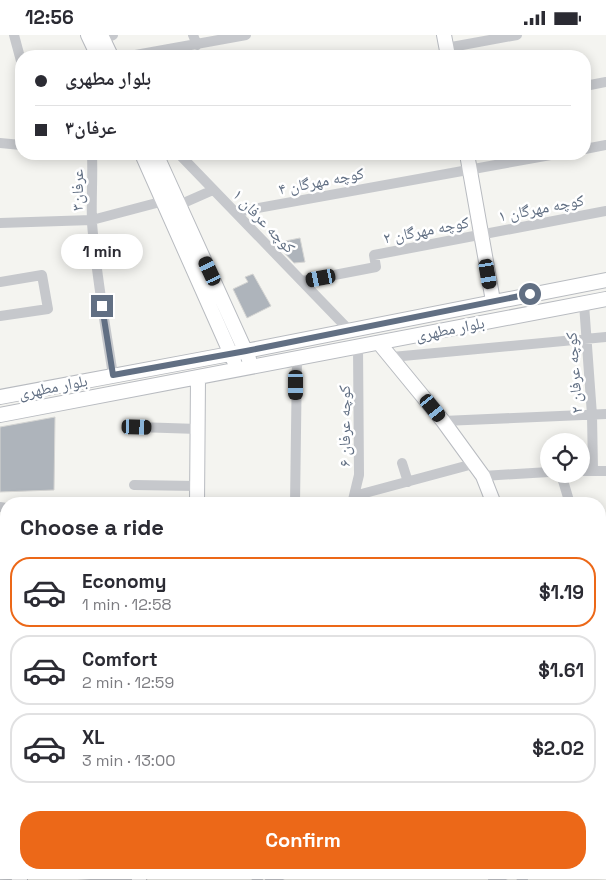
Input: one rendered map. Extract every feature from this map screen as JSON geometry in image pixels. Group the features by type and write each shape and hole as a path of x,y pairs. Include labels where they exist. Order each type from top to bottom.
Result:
{"main road":[{"path":"88,35 95,50"},
{"path":"106,36 110,50"},
{"path":"145,160 164,201 188,240 246,351 252,367"},
{"path":"159,160 179,205 188,240 238,370"},
{"path":"468,160 493,301"},
{"name":"بلوار مطهری","path":"0,397 606,280"},
{"name":"بلوار مطهری","path":"0,415 606,299"},
{"path":"379,343 443,421 483,476 491,497"},
{"path":"197,497 198,378"}],"street":[{"path":"14,35 18,50"},
{"path":"154,50 195,40 246,35"},
{"path":"446,47 517,35"},
{"path":"591,85 606,82"},
{"path":"0,143 15,144"},
{"path":"591,148 606,145"},
{"name":"عرفان۳","path":"92,160 92,220 96,269 113,375"},
{"name":"کوچه عرفان ۱","path":"185,160 349,330"},
{"name":"کوچه مهرگان ۴","path":"236,212 522,160"},
{"path":"179,205 213,190"},
{"path":"0,223 92,220 164,201"},
{"name":"کوچه مهرگان ۱","path":"481,235 606,211"},
{"name":"کوچه مهرگان ۲","path":"303,281 376,267 374,255 481,235"},
{"path":"0,282 42,275 48,309 0,316"},
{"name":"کوچه عرفان ۲","path":"584,304 592,415 593,471"},
{"path":"392,357 606,337"},
{"name":"کوچه عرفان ۶","path":"354,497 360,475 358,347"},
{"path":"295,497 297,359"},
{"path":"443,421 606,414"},
{"path":"137,427 198,429"},
{"path":"402,463 408,482"},
{"path":"362,497 473,464"},
{"path":"593,471 606,471"},
{"path":"483,476 540,473"},
{"path":"564,483 568,497"},
{"path":"134,485 197,486"}],"building":[{"path":"300,238 305,262 294,263 275,243"},
{"path":"253,274 271,306 247,318 233,289 248,282 245,277"},
{"path":"55,417 54,490 0,492 0,427"}],"route":[{"path":"102,306 113,375 246,351 530,294"}]}
